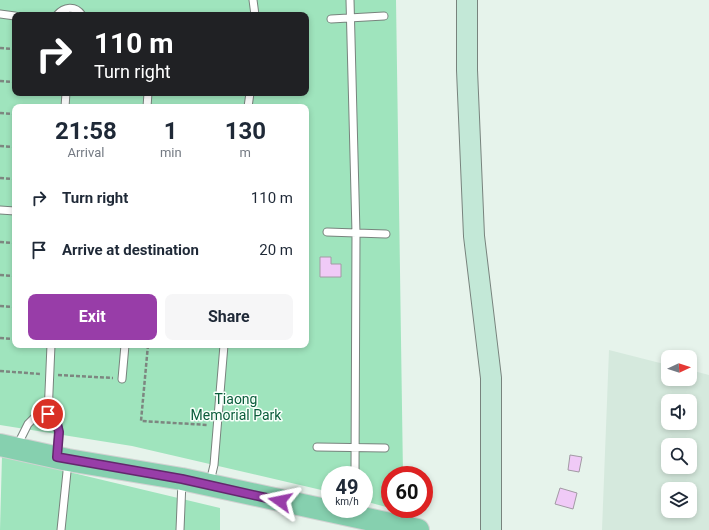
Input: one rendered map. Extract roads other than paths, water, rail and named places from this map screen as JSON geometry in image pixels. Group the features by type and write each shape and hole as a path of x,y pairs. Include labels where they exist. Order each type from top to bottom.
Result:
{"main road":[{"path":"8,446 63,458 182,479 209,486 321,507"},
{"path":"373,518 418,530"}],"street":[{"path":"467,0 467,70 474,236 491,378 491,530"}],"lane":[{"path":"68,0 68,8"},
{"path":"253,0 255,12"},
{"path":"350,0 356,233 355,466"},
{"path":"60,12 68,8 75,9 78,12"},
{"path":"0,14 12,16"},
{"path":"331,19 384,16"},
{"path":"0,210 12,211"},
{"path":"327,232 386,234"},
{"path":"48,414 52,348"},
{"path":"122,379 125,348"},
{"path":"209,486 214,465 224,348"},
{"path":"8,446 37,415 48,414 56,419 63,458 61,530"},
{"path":"317,446 385,448"},
{"path":"180,530 182,479"}],"park label":[{"name":"Tiaong Memorial Park","path":"236,408"}]}
